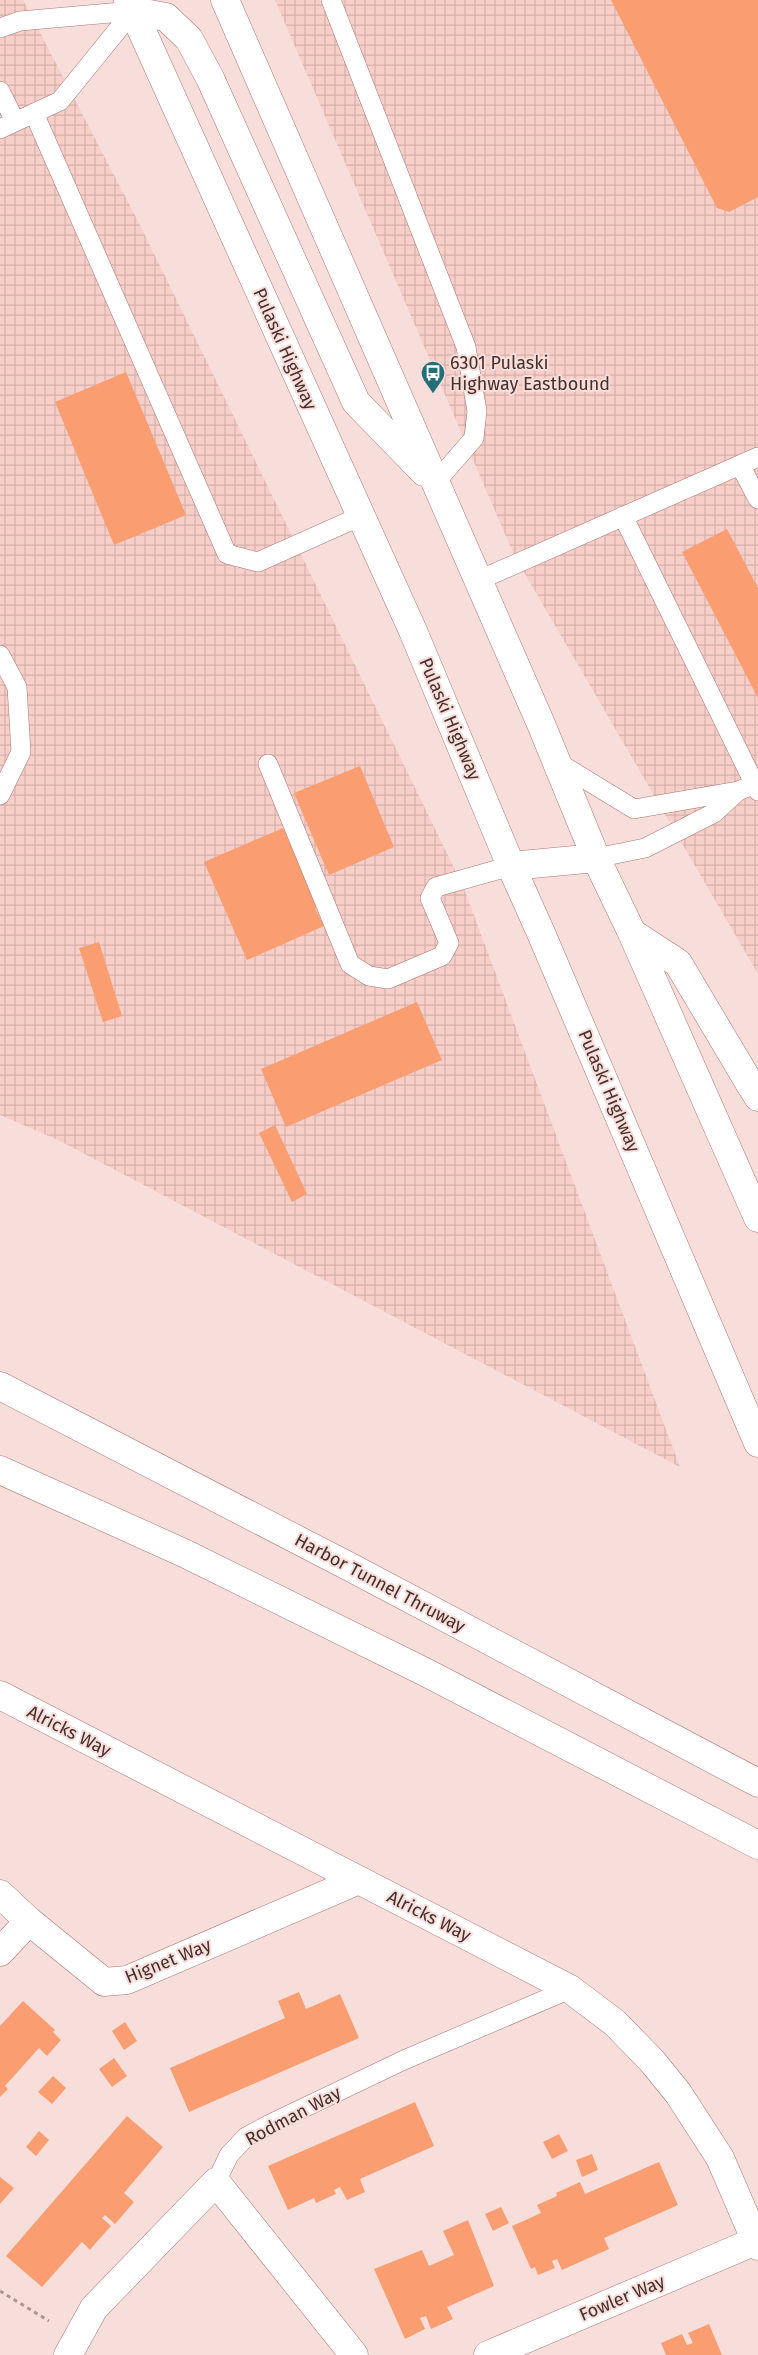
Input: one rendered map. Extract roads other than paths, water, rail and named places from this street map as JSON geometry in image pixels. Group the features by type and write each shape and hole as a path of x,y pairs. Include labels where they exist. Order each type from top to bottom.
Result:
{"main road":[{"path":"225,0 557,762 596,858 632,933 758,1218"},
{"path":"131,3 166,17 189,39 210,78 356,402 436,483"},
{"name":"Pulaski Highway","path":"131,3 413,631 511,866 758,1443"},
{"path":"511,866 596,858"},
{"path":"632,933 678,963 754,1090"},
{"name":"Harbor Tunnel Thruway","path":"0,1386 350,1567 758,1783"},
{"path":"0,1470 186,1554 425,1672 758,1845"},
{"name":"Alricks Way","path":"0,1695 570,1989 615,2023 652,2061 678,2093 720,2158 757,2242"},
{"name":"Hignet Way","path":"0,1894 29,1921 104,1982 127,1980 359,1880"},
{"path":"0,1952 29,1921"},
{"path":"216,2182 354,2355"},
{"name":"Rodman Way","path":"73,2346 94,2308 216,2182"},
{"name":"Fowler Way","path":"488,2355 757,2242"}],"lane":[{"path":"331,0 466,346 477,411 474,438 436,483"},
{"path":"0,28 20,21 131,3"},
{"path":"0,91 7,125 60,101 131,3"},
{"path":"34,113 227,554 258,562 361,516"},
{"path":"478,581 758,457"},
{"path":"740,465 758,499"},
{"path":"623,516 750,789"},
{"path":"0,655 17,686 21,752 0,796"},
{"path":"557,762 634,809 750,789"},
{"path":"268,764 350,964 368,976 388,979 442,956 448,943 430,898 436,887 511,866"},
{"path":"596,858 645,848 714,813 750,789"},
{"name":"Rodman Way","path":"216,2182 229,2155 246,2137 404,2060 570,1989"}],"place":[{"name":"6301 Pulaski Highway Eastbound","path":"433,394"}]}
